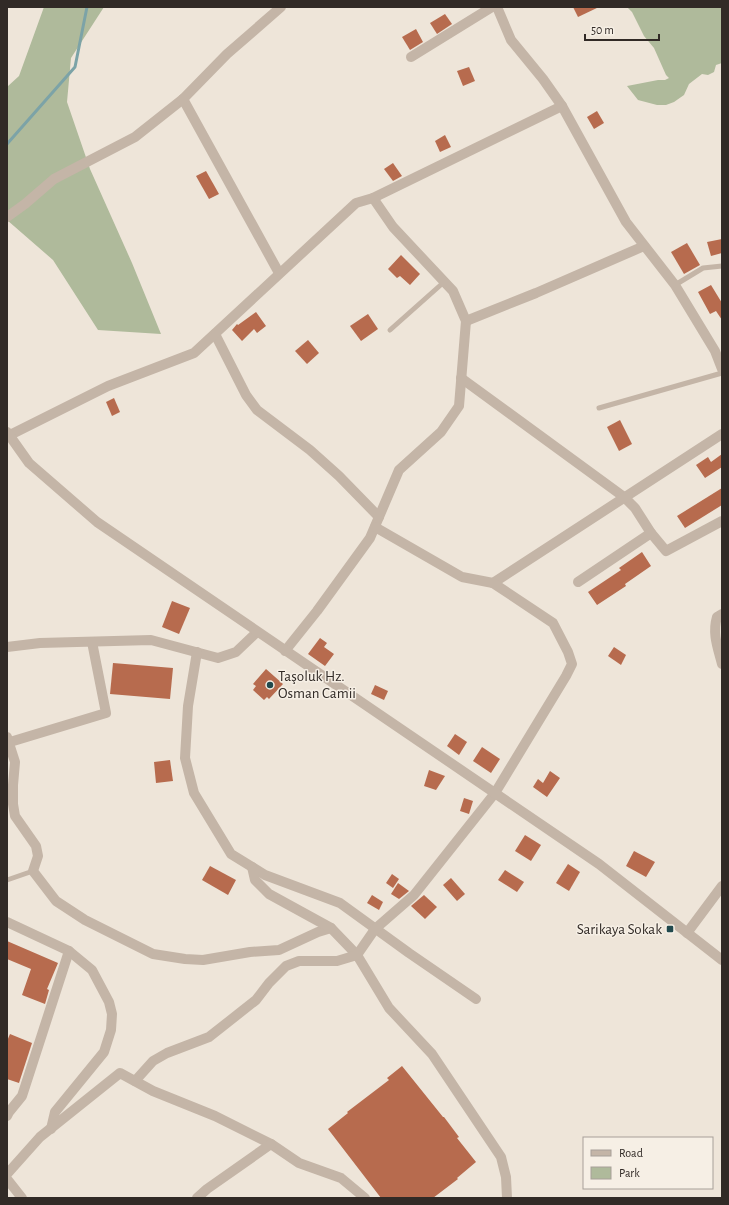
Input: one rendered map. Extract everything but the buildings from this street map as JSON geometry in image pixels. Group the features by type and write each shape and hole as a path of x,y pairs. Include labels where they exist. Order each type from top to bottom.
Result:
{"street":[{"path":"7,216 25,204 54,178 135,136 183,99 227,54 281,7"},
{"path":"411,57 492,7"},
{"path":"497,7 512,40 562,106 626,222 675,286 715,351 722,370"},
{"path":"183,99 279,273"},
{"path":"562,106 373,198 356,203 194,352 108,386 8,434 29,463 97,522 494,794 599,864 722,960"},
{"path":"285,651 318,611 370,538 400,470 441,432 459,406 466,321 453,291 393,227 373,198"},
{"path":"466,321 536,293 644,246"},
{"path":"135,1081 153,1062 167,1053 209,1036 256,1000 269,983 286,966 293,962 337,961 357,955 375,929 414,895 494,794 572,664 568,652 552,623 493,583 462,577 377,522 339,476 310,450 257,410 246,395 215,334"},
{"path":"461,378 624,497 635,508 651,533 666,552 722,521"},
{"path":"493,583 722,434"},
{"path":"578,582 651,533"},
{"path":"722,614 716,617 714,635 722,664"},
{"path":"7,647 40,643 152,640 218,658 236,652 257,632"},
{"path":"92,642 106,713 8,740 15,762 13,798 15,816 36,846 38,856 33,871 56,901 85,920 153,954 185,959 203,960 250,952 279,950 318,932 331,928"},
{"path":"197,652 188,706 186,758 194,793 231,854 265,875 340,903 476,999"},
{"path":"252,867 255,880 269,894 331,928 357,955 389,1008 432,1054 501,1157 506,1177 507,1198"},
{"path":"687,933 722,886"},
{"path":"7,922 69,950 92,970 109,1002 112,1014 111,1030 104,1052 55,1112 51,1129"},
{"path":"7,1116 22,1096 69,950"},
{"path":"7,1174 40,1137 120,1073 153,1091 215,1116 271,1144 298,1163 341,1178 365,1198"},
{"path":"197,1198 207,1189 271,1144"},
{"path":"7,1179 22,1198"}],"lane":[{"path":"675,286 702,268 722,266"},
{"path":"390,330 444,282"},
{"path":"599,408 722,373"},
{"path":"7,880 33,871"}],"green space":[{"path":"44,7 104,7 71,58 67,102 90,169 132,263 161,334 98,330 53,260 7,220 7,87 19,76"},
{"path":"627,7 722,7 722,63 716,65 714,72 708,75 702,74 689,84 684,95 674,102 666,105 657,105 638,100 627,86 665,80 669,78 666,75 654,48 644,36 632,12"}],"waterway":[{"path":"7,144 75,67 87,7"}],"place":[{"name":"Taşoluk Hz. Osman Camii","path":"270,685"},
{"name":"Sarikaya Sokak","path":"670,929"}]}
